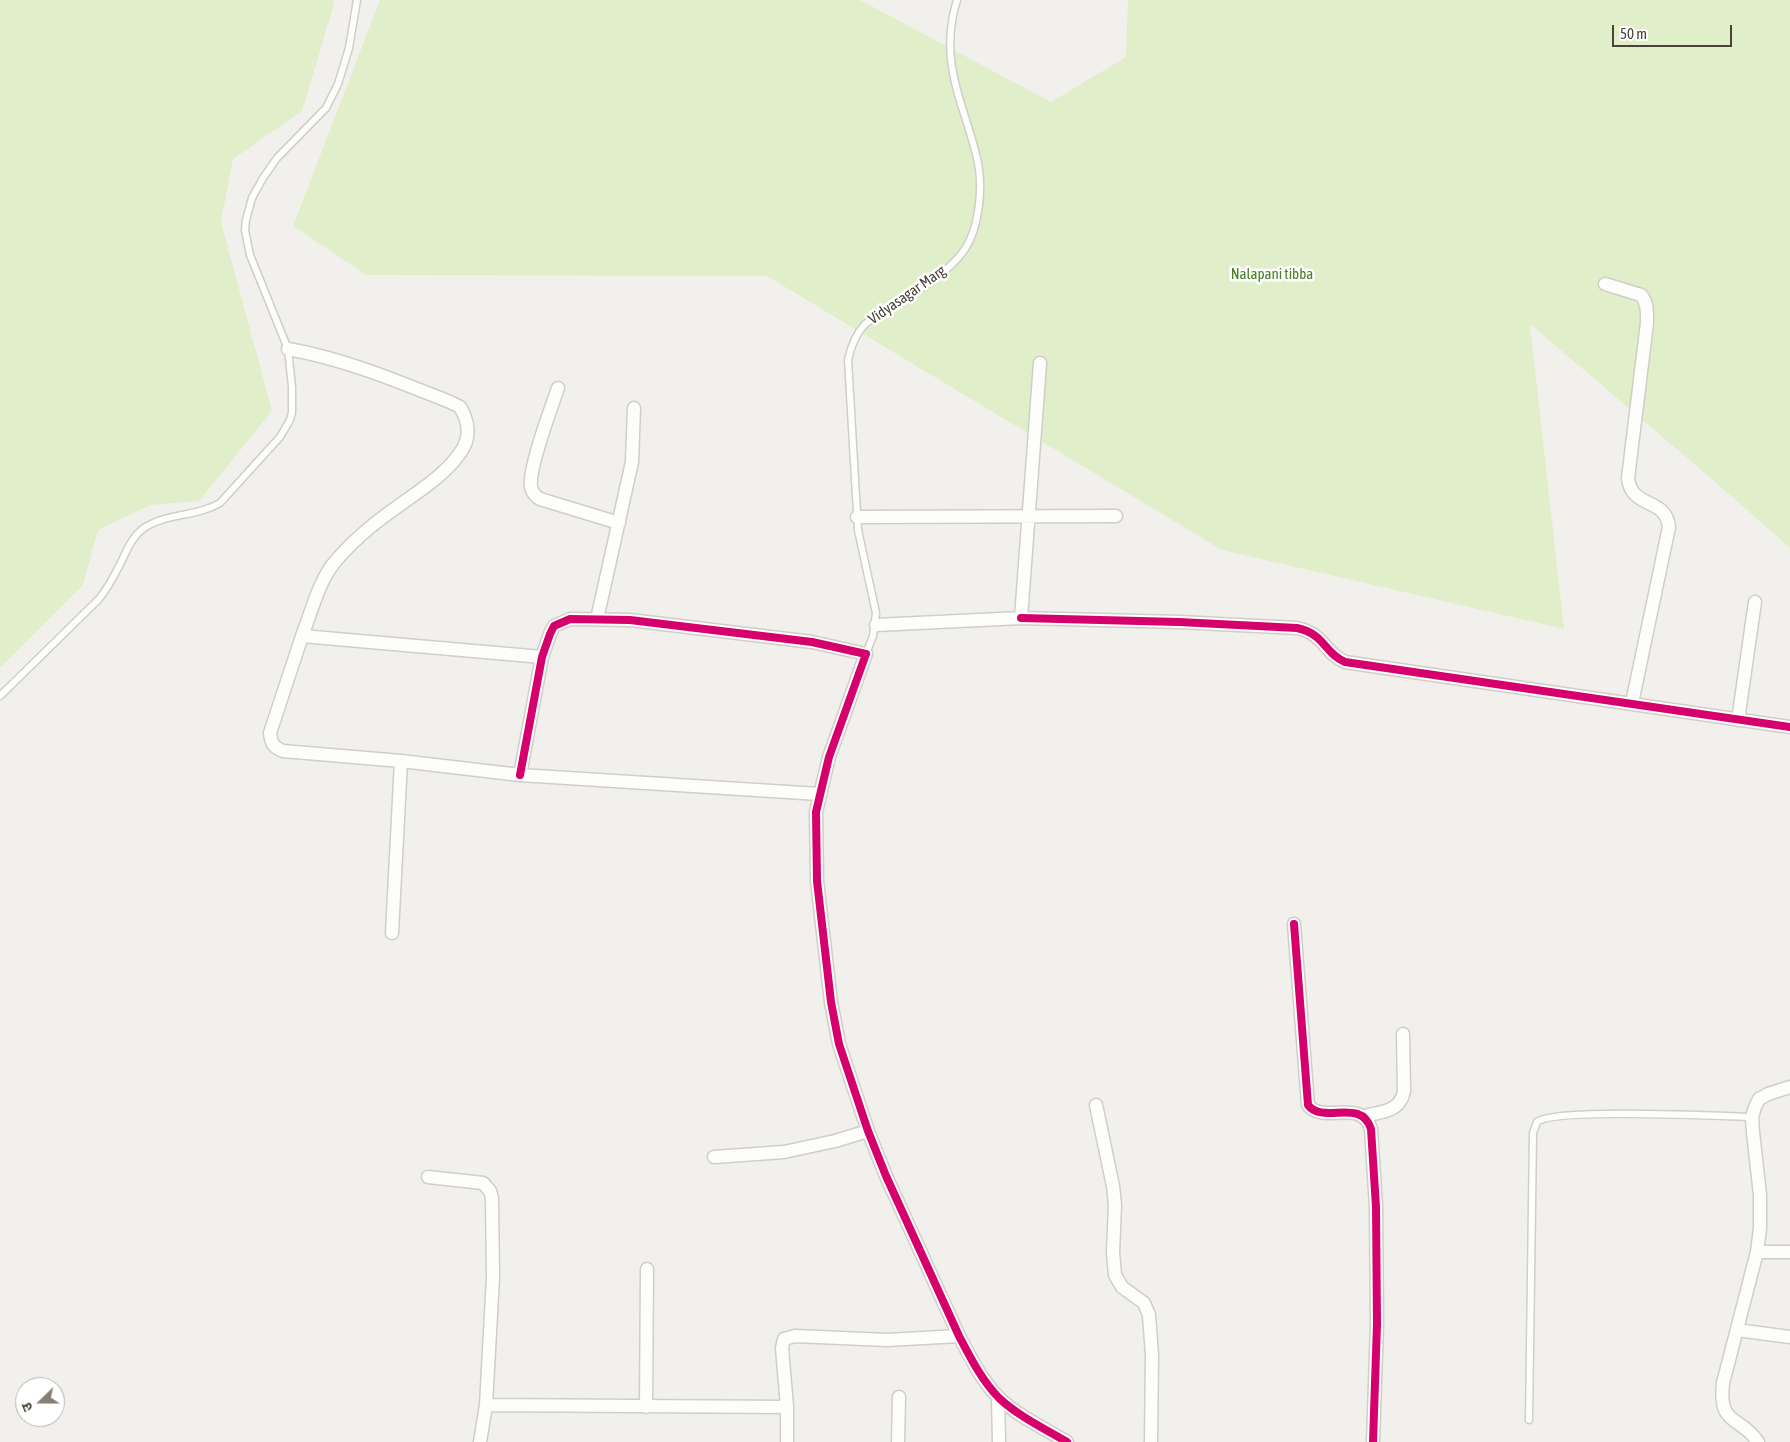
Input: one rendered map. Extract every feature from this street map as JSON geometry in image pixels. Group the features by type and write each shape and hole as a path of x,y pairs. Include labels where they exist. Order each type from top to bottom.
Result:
{"street":[{"path":"1605,284 1641,295 1644,298 1647,323 1628,478 1629,487 1637,496 1660,509 1666,515 1669,527 1632,703"},
{"path":"288,350 318,355 364,368 450,402 460,407 467,424 468,436 463,449 447,468 423,489 363,533 333,564 302,636 270,732 272,744 283,751 401,761 520,775 819,794"},
{"path":"1021,618 1040,363"},
{"path":"558,388 532,472 531,488 540,499 619,522"},
{"path":"597,619 632,462 634,408"},
{"path":"857,517 1116,516"},
{"path":"1738,720 1755,602"},
{"path":"876,624 1021,618 1179,622 1297,628 1308,630 1314,634 1336,656 1345,662 1790,727"},
{"path":"520,775 542,657 554,626 570,619 630,620 812,642 866,654 828,757 816,812 817,881 830,1002 839,1044 868,1131 886,1176 959,1336 983,1377 998,1397 1067,1442"},
{"path":"302,636 542,657"},
{"path":"392,933 401,761"},
{"path":"1294,924 1308,1105 1313,1110 1321,1112 1361,1114 1365,1116 1398,1106 1402,1101 1404,1091 1403,1034"},
{"path":"1758,1442 1750,1432 1729,1418 1722,1400 1723,1383 1757,1252 1761,1213 1752,1117 1759,1099 1790,1087"},
{"path":"1096,1105 1114,1196 1113,1252 1115,1274 1122,1287 1144,1303 1149,1315 1152,1355 1151,1442"},
{"path":"1365,1116 1372,1129 1376,1207 1377,1324 1374,1442"},
{"path":"714,1157 784,1152 868,1131"},
{"path":"428,1177 477,1181 487,1186 490,1191 493,1208 493,1277 486,1405 480,1442"},
{"path":"1757,1252 1790,1252"},
{"path":"646,1407 647,1268"},
{"path":"1737,1330 1790,1338"},
{"path":"787,1442 787,1408 782,1348 784,1339 795,1336 887,1340 959,1336"},
{"path":"898,1442 899,1397"},
{"path":"998,1397 999,1442"},
{"path":"486,1405 787,1408"}],"lane":[{"path":"0,696 98,599 109,585 139,532 166,518 202,511 220,503 280,436 290,420 292,412 292,387 288,350 250,255 245,230 246,220 252,198 262,178 276,158 326,108 332,98 349,48 357,0"},
{"name":"Vidyasagar Marg","path":"866,654 876,624 874,602 861,548 857,517 848,360 852,344 858,332 865,324 928,282 954,261 965,249 972,234 978,213 978,164 958,96 951,59 951,31 957,0"},
{"path":"1529,1420 1533,1133 1536,1122 1544,1118 1579,1115 1752,1117"}],"green space":[{"path":"0,0 333,0 334,4 302,111 233,159 221,222 272,411 199,501 150,505 98,530 83,585 0,668"},
{"name":"Nalapani tibba","path":"380,0 860,0 1051,102 1126,57 1128,0 1790,0 1790,548 1530,324 1564,629 1222,550 767,276 366,275 293,226"}],"cycle path":[{"path":"1021,618 1179,622 1297,628 1319,639 1333,654 1345,662 1790,727"},
{"path":"520,775 542,657 554,626 570,619 630,620 812,642 866,654 829,757 816,812 817,881 831,1002 839,1044 868,1131 886,1176 959,1336 972,1360 987,1384 1006,1405 1067,1442"},
{"path":"1294,924 1308,1105 1323,1113 1351,1113 1359,1115 1366,1120 1371,1129 1376,1207 1377,1324 1373,1442"}]}
